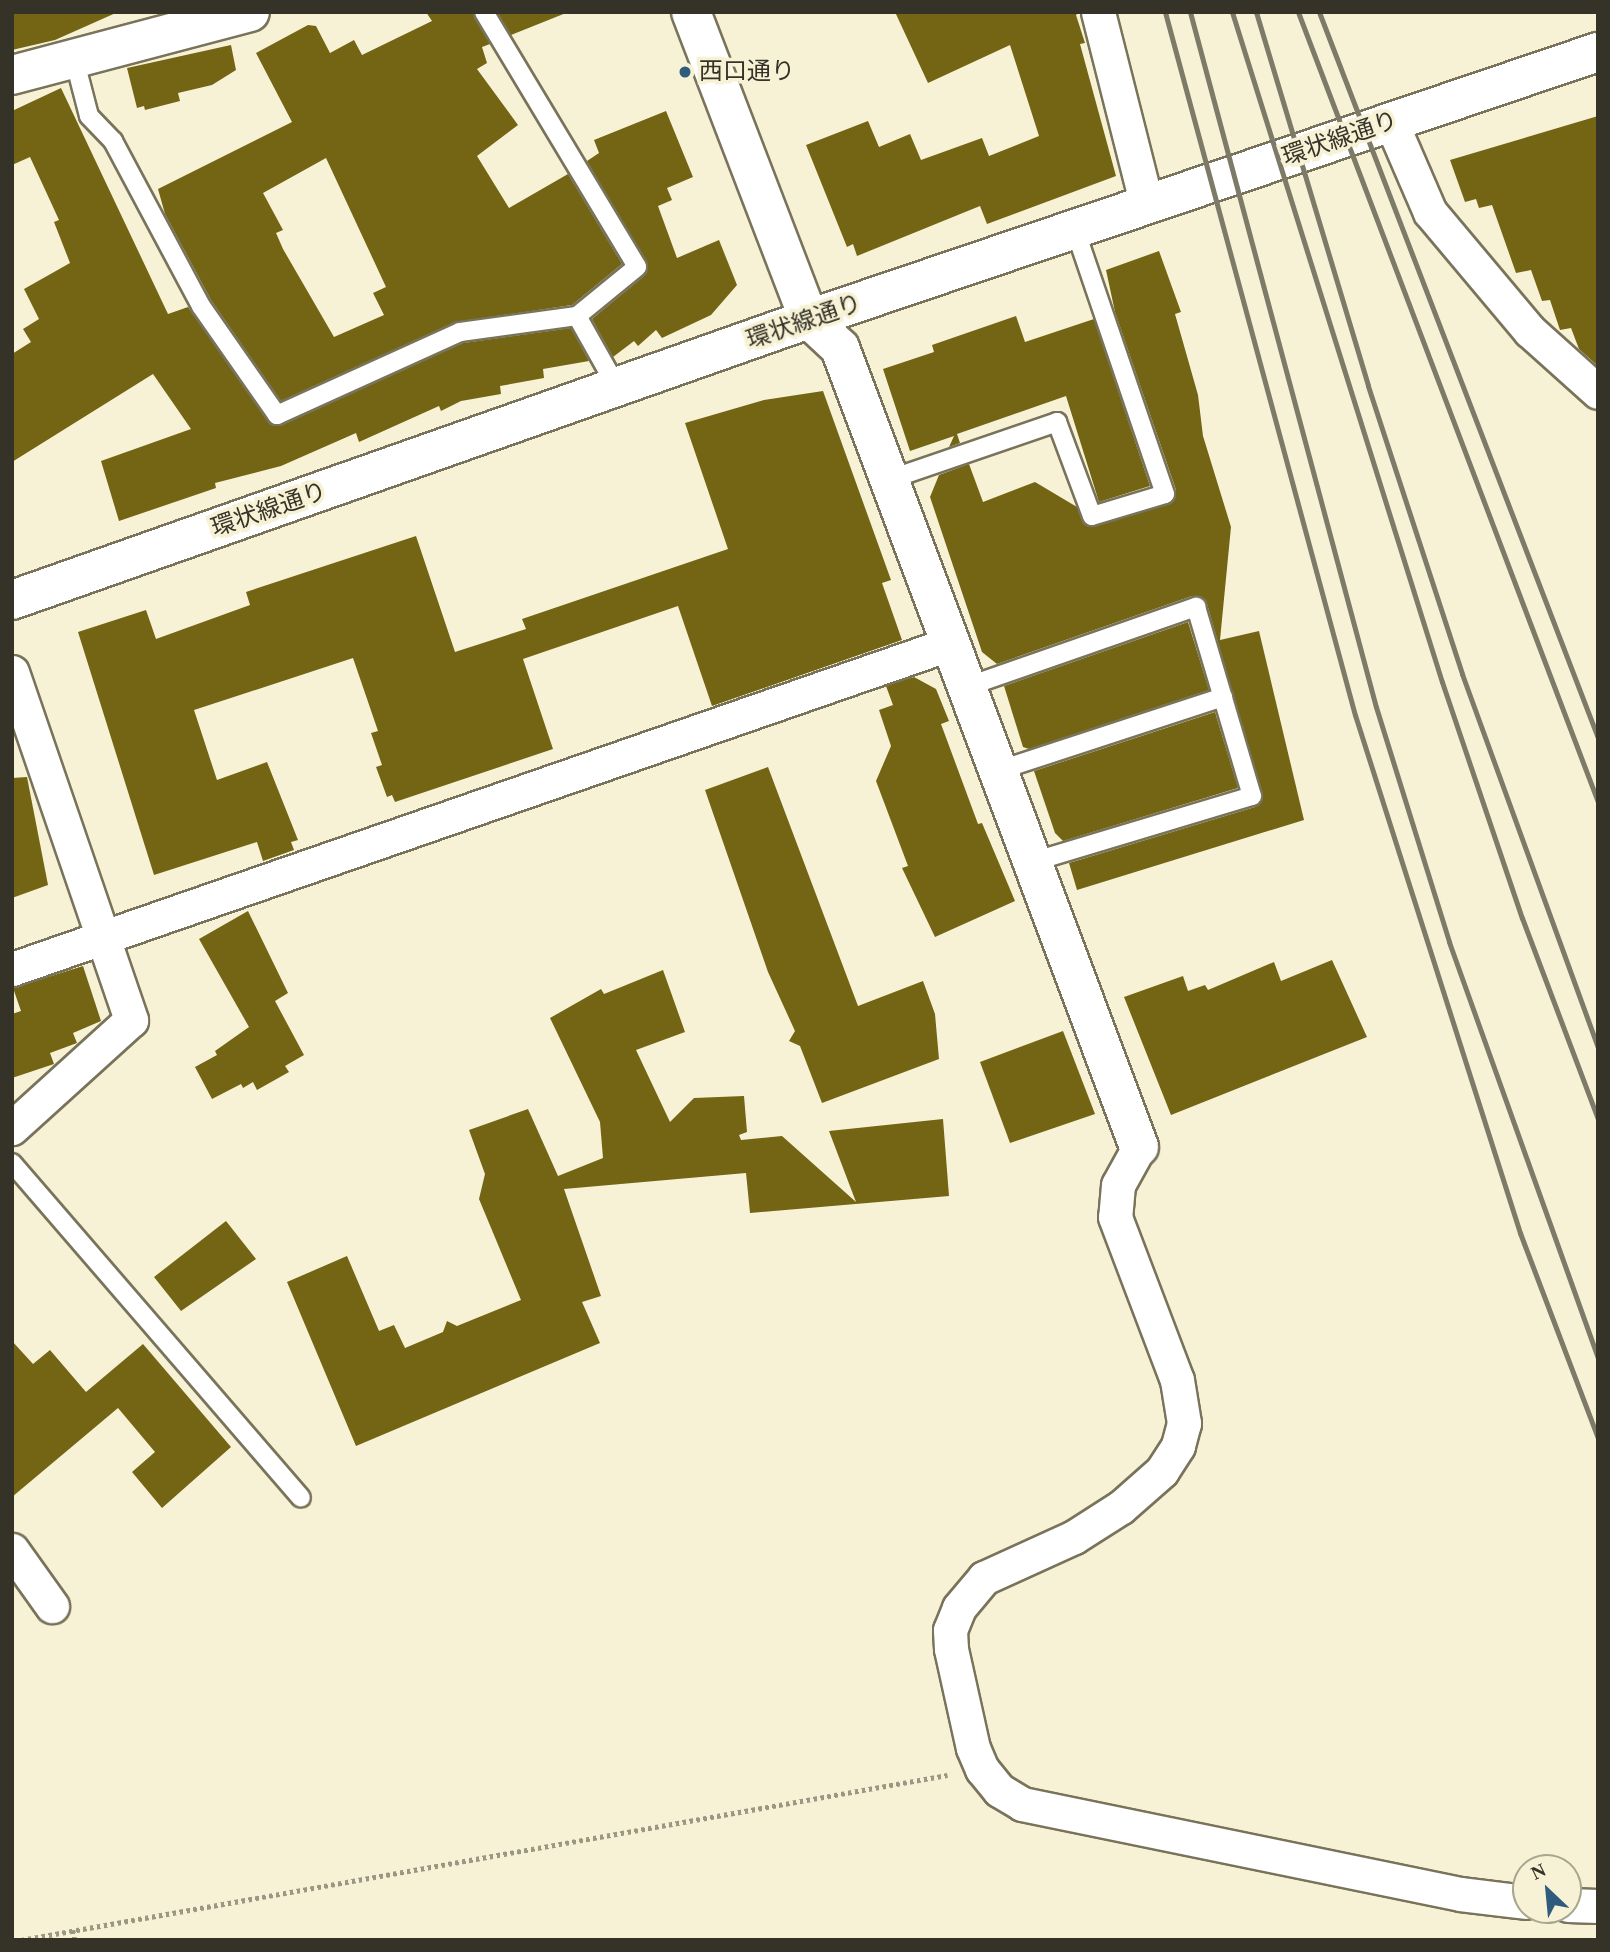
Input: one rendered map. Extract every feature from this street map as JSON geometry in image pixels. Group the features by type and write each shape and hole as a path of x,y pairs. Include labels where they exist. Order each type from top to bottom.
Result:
{"street":[{"path":"12,75 250,12"},
{"path":"691,12 809,319 840,348 1139,1147 1118,1185 1115,1217 1177,1380 1184,1423 1178,1446 1162,1471 1121,1507 1074,1537 984,1578 959,1608 950,1630 951,1649 973,1748 982,1769 999,1790 1022,1804 1460,1894 1512,1900"},
{"path":"1098,12 1147,205"},
{"name":"環状線通り","path":"12,600 618,389 809,319 1598,52"},
{"path":"1391,122 1430,212 1531,331 1598,392"},
{"path":"12,968 949,644"},
{"path":"12,673 106,936 131,1020 12,1128"},
{"path":"12,1550 52,1606"}],"lane":[{"path":"74,58 89,116 113,141 201,306 277,415 460,332 577,316 637,267 484,12"},
{"path":"888,480 1057,422 1092,516 1165,494 1075,229"},
{"path":"577,316 618,389"},
{"path":"966,687 1196,607 1252,796 1032,862"},
{"path":"998,771 1223,696"},
{"path":"12,1163 301,1498"}],"path":[{"path":"21,1940 982,1769"},
{"path":"73,1930 75,1940"}],"building":[{"path":"12,12 118,12 55,40 12,50"},
{"path":"426,12 473,12 490,44 482,47 487,63 477,69 518,125 477,156 509,208 568,174 622,264 572,305 456,322 281,401 211,300 165,214 158,189 292,122 256,53 308,25 316,26 330,53 354,40 362,55 432,21","holes":["326,158 386,287 373,293 384,315 334,337 283,249 276,233 283,230 263,193"]},
{"path":"497,12 565,12 566,13 511,35"},
{"path":"895,12 1079,12 1076,15 1085,43 1080,44 1116,176 987,224 980,206 857,256 853,244 847,247 806,145 868,121 879,147 910,134 921,160 982,138 989,156 1039,136 1010,45 928,83"},
{"path":"231,45 236,70 212,85 178,93 180,101 145,110 144,106 137,108 127,68"},
{"path":"61,88 168,314 188,307 272,425 282,425 463,343 571,328 589,361 543,369 544,378 500,386 501,394 461,401 441,411 439,406 359,442 356,433 281,466 215,483 216,488 119,521 101,461 191,429 153,374 12,462 12,354 31,342 23,329 39,319 24,289 70,263 54,222 59,220 30,157 12,165 12,111"},
{"path":"666,111 693,177 667,188 672,200 658,206 677,258 719,240 737,285 711,315 662,338 656,330 638,346 634,341 613,357 592,319 644,276 648,266 587,161 599,153 594,140"},
{"path":"1598,116 1598,366 1579,349 1571,328 1560,330 1550,300 1542,301 1531,270 1516,273 1492,205 1479,208 1476,199 1465,202 1450,160"},
{"path":"1159,251 1181,312 1175,314 1198,395 1203,436 1231,527 1220,640 1259,631 1304,820 1077,890 1069,863 1255,807 1263,799 1207,604 1192,596 997,664 982,652 930,497 939,475 969,464 983,502 1035,482 1077,507 1090,527 1173,502 1176,490 1115,312 1106,270"},
{"path":"1016,316 1025,342 1094,319 1150,486 1099,502 1066,396 957,434 960,443 949,447 954,436 910,451 883,369 934,352 932,345"},
{"path":"823,391 891,580 882,583 902,640 712,706 678,606 523,659 553,749 395,802 392,795 387,797 376,767 382,765 371,733 378,731 353,658 194,710 217,780 267,762 298,840 291,842 294,850 263,861 257,842 154,875 78,632 146,610 156,639 250,605 246,592 416,536 455,652 526,629 522,619 728,549 685,423 764,400"},
{"path":"1188,622 1209,690 1029,749 1023,747 1004,686"},
{"path":"914,677 936,689 949,721 941,724 978,824 982,823 1015,901 935,937 902,868 908,866 876,781 891,746 879,710 893,705 886,686"},
{"path":"1215,712 1238,788 1063,841 1055,833 1034,771"},
{"path":"768,767 858,1006 923,981 935,1014 939,1059 822,1103 800,1046 789,1041 795,1031 768,972 705,790"},
{"path":"27,777 48,885 12,898 12,778"},
{"path":"248,911 288,993 275,1001 304,1055 285,1066 289,1072 257,1090 253,1082 243,1088 241,1084 212,1099 195,1067 217,1055 215,1051 249,1027 199,939"},
{"path":"1332,960 1367,1037 1171,1115 1124,997 1183,976 1188,991 1205,985 1208,990 1274,962 1281,981"},
{"path":"83,966 101,1021 73,1033 77,1043 50,1053 54,1064 12,1078 12,1014 21,1011 13,988"},
{"path":"663,970 685,1032 636,1050 670,1122 694,1098 744,1096 747,1132 739,1135 741,1140 782,1136 856,1202 829,1131 943,1119 949,1196 750,1213 746,1173 564,1189 601,1296 582,1302 600,1343 356,1446 287,1282 347,1256 379,1331 394,1325 405,1348 443,1332 447,1321 457,1326 521,1300 479,1199 485,1174 469,1130 528,1109 558,1176 603,1158 600,1122 550,1018 601,989 604,994"},
{"path":"1063,1031 1095,1114 1010,1143 980,1062"},
{"path":"226,1221 256,1259 181,1311 154,1277"},
{"path":"12,1341 33,1364 50,1350 86,1392 143,1344 231,1447 162,1508 132,1472 155,1452 118,1408 12,1497"}],"railway":[{"path":"1165,12 1355,715 1520,1233 1598,1438"},
{"path":"1190,12 1376,707 1449,942 1598,1358"},
{"path":"1232,12 1442,682 1522,918 1598,1119"},
{"path":"1256,12 1368,386 1462,674 1598,1047"},
{"path":"1298,12 1598,802"},
{"path":"1319,12 1598,738"}],"place":[{"name":"西口通り","path":"685,72"}]}
